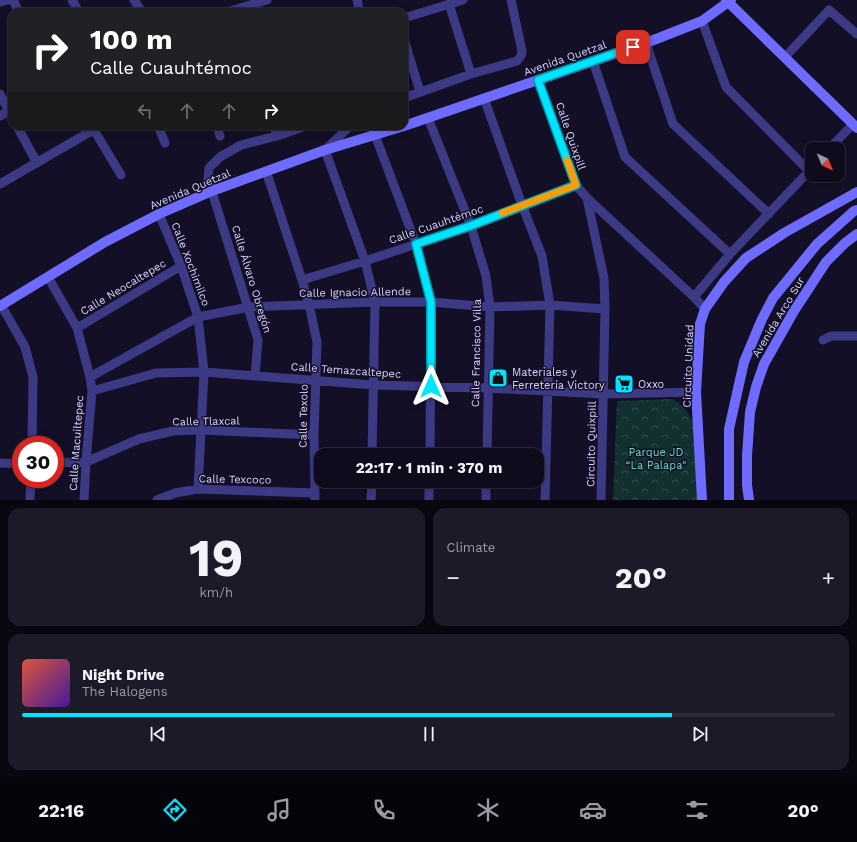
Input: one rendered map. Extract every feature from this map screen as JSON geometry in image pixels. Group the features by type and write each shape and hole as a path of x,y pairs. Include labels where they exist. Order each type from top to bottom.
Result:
{"street":[{"path":"0,2 8,0"},
{"path":"240,8 267,0"},
{"path":"408,17 463,0"},
{"path":"408,96 471,74 517,61 521,56 522,51 511,0"},
{"path":"729,1 741,0"},
{"path":"729,1 855,126 837,142"},
{"name":"Avenida Quetzal","path":"408,125 646,43 702,21 729,1"},
{"path":"449,4 471,74"},
{"path":"786,57 829,10 857,34"},
{"path":"702,21 726,87 805,165"},
{"path":"646,43 673,124 768,214"},
{"path":"408,52 420,92"},
{"path":"593,61 625,157 730,254"},
{"name":"Calle Quixpill","path":"538,80 576,185 587,198 694,297 705,309"},
{"path":"0,94 8,107"},
{"path":"484,98 522,205 542,256 550,305 545,500"},
{"name":"Calle Francisco Villa","path":"428,118 470,226 486,276 490,307 487,448"},
{"path":"19,130 37,163"},
{"path":"0,184 94,130"},
{"path":"98,130 120,175"},
{"path":"160,130 165,143"},
{"path":"218,130 220,136"},
{"path":"275,130 277,136 294,130"},
{"path":"346,130 324,150 365,261 374,302 372,448"},
{"name":"Avenida Quetzal","path":"0,306 105,242 159,214 212,191 324,150 391,130"},
{"path":"375,135 416,244 431,302 430,448"},
{"name":"Calle Álvaro Obregón","path":"255,376 258,340 208,179 209,168 220,157 241,145 277,136"},
{"name":"Calle Texolo","path":"266,172 302,280 317,342 314,435 315,496"},
{"path":"694,297 730,254 805,175"},
{"name":"Calle Cuauhtémoc","path":"302,280 470,226 576,185"},
{"name":"Circuito Unidad","path":"702,500 696,392 700,324 705,309 724,282 746,258 784,233 857,192"},
{"name":"Circuito Quixpill","path":"587,198 604,278 604,394 601,500"},
{"name":"Avenida Arco Sur","path":"729,500 729,429 744,362 762,319 773,298 817,244 857,210"},
{"name":"Calle Xochimilco","path":"159,214 181,266 198,317 204,372 198,489"},
{"name":"Avenida Arco Sur","path":"749,500 747,486 747,456 750,412 756,387 764,364 794,311 826,262 845,243 857,234"},
{"name":"Calle Neocaltepec","path":"76,328 181,266"},
{"name":"Calle Macuiltepec","path":"48,277 76,328 90,377 92,391 84,500"},
{"name":"Calle Ignacio Allende","path":"249,307 374,302 431,302 490,307 550,305 605,310"},
{"path":"0,306 25,347 33,377 32,436"},
{"path":"90,377 198,317 249,307"},
{"path":"823,340 831,336 857,336"},
{"name":"Calle Temazcaltepec","path":"92,391 156,373 204,372 374,386 431,386 604,394 696,392"},
{"name":"Calle Tlaxcal","path":"64,463 86,462 139,439 173,431 201,430 314,435"},
{"path":"0,463 12,464"},
{"path":"30,500 31,488"},
{"path":"372,488 372,500"},
{"path":"429,488 429,500"},
{"path":"486,488 486,500"},
{"name":"Calle Texcoco","path":"157,500 175,493 198,489 315,496"}],"green space":[{"name":"Parque JD “La Palapa\"","path":"672,399 686,410 696,431 701,500 613,500 617,401"}],"slow traffic":[{"path":"502,213 576,185 567,160"}],"place":[{"name":"Materiales y Ferretería Victory","path":"498,378"},
{"name":"Oxxo","path":"624,384"}],"route":[{"path":"431,386 431,302 416,244 470,226 576,185 538,80 633,47"}]}
